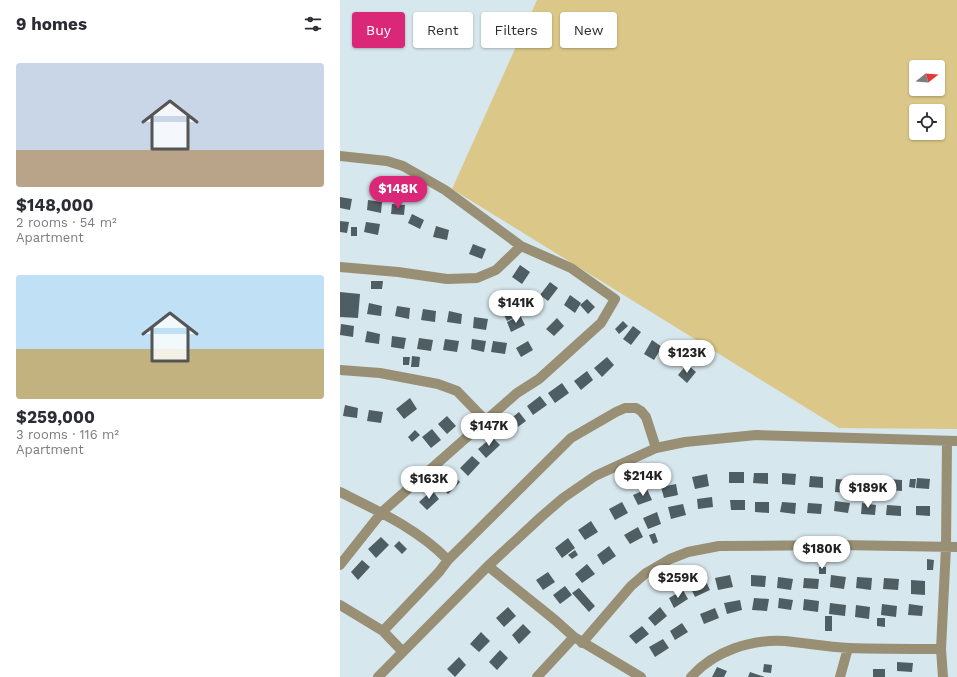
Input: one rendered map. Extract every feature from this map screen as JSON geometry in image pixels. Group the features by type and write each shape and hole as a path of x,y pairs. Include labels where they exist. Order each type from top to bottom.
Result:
{"street":[{"path":"340,156 387,161 403,166 445,190 521,246 570,268 615,299 601,323 581,342 539,379 517,393 382,512 340,565"},
{"path":"340,267 398,272 447,279 477,278 496,270 521,246"},
{"path":"340,370 380,373 438,384 457,391 486,421"},
{"path":"383,631 439,572 448,560 571,438 616,412 625,408 636,408 646,417 656,448"},
{"path":"378,677 488,566 541,516 563,498 595,476 656,448 685,442 756,435 952,441 941,649 943,677"},
{"path":"340,492 382,512 422,537 448,560"},
{"path":"537,677 578,640 646,572 670,559 688,552 719,546 840,545 957,547"},
{"path":"488,566 578,640 641,677"},
{"path":"340,605 383,631 403,652"},
{"path":"691,677 697,670 716,656 743,644 783,641 848,648 941,649"},
{"path":"840,677 848,648"}],"shaded area":[{"path":"537,0 957,0 957,429 839,428 452,189 515,48 552,48 552,12 532,12"}],"building":[{"path":"340,197 352,199 350,210 340,208"},
{"path":"368,200 382,202 381,213 367,210"},
{"path":"392,204 405,205 404,215 391,214"},
{"path":"412,214 424,220 420,229 408,223"},
{"path":"340,221 349,222 347,233 340,232"},
{"path":"366,222 380,224 378,235 364,232"},
{"path":"436,226 449,230 447,240 433,237"},
{"path":"351,227 357,227 357,236 351,236"},
{"path":"473,244 486,249 482,259 469,254"},
{"path":"520,265 530,272 522,284 512,277"},
{"path":"371,281 383,281 382,289 371,289"},
{"path":"550,282 558,288 548,301 540,295"},
{"path":"340,292 360,294 358,318 340,317"},
{"path":"570,295 581,303 575,313 564,305"},
{"path":"587,299 595,307 588,314 580,305"},
{"path":"369,303 382,306 381,316 367,314"},
{"path":"397,306 410,308 409,319 395,316"},
{"path":"513,308 517,316 507,321 503,313"},
{"path":"423,309 436,311 435,322 421,320"},
{"path":"449,311 462,314 461,324 447,322"},
{"path":"520,315 525,325 511,332 507,322"},
{"path":"474,317 488,319 486,330 473,328"},
{"path":"557,318 564,326 554,336 546,329"},
{"path":"623,321 628,326 619,334 615,329"},
{"path":"341,324 354,326 353,337 340,335"},
{"path":"633,326 641,332 631,345 623,339"},
{"path":"367,331 380,334 379,344 365,342"},
{"path":"392,336 406,338 404,349 391,347"},
{"path":"419,338 433,340 431,351 417,349"},
{"path":"445,339 459,341 457,352 443,350"},
{"path":"472,339 486,341 484,352 471,349"},
{"path":"652,340 662,347 654,360 644,354"},
{"path":"493,341 507,343 505,354 491,352"},
{"path":"528,341 533,350 521,357 516,348"},
{"path":"412,356 420,357 419,367 411,367"},
{"path":"403,357 410,357 409,365 403,365"},
{"path":"607,357 614,365 602,377 594,368"},
{"path":"687,364 696,372 687,383 678,375"},
{"path":"587,371 593,380 581,390 574,381"},
{"path":"562,383 569,393 555,403 548,393"},
{"path":"540,396 547,405 533,415 527,406"},
{"path":"410,398 417,409 404,419 396,409"},
{"path":"345,405 358,408 357,418 343,416"},
{"path":"369,410 383,412 381,423 367,421"},
{"path":"519,412 526,421 511,432 505,423"},
{"path":"447,416 456,426 447,434 438,424"},
{"path":"432,429 441,440 431,448 422,437"},
{"path":"415,430 420,435 412,442 408,437"},
{"path":"492,437 500,445 486,458 478,449"},
{"path":"472,456 480,463 468,476 460,468"},
{"path":"729,472 744,472 744,483 729,483"},
{"path":"451,473 460,482 448,494 439,485"},
{"path":"754,473 768,473 768,484 753,483"},
{"path":"782,473 796,474 795,485 782,484"},
{"path":"707,474 709,486 695,489 692,477"},
{"path":"810,476 823,477 823,488 809,487"},
{"path":"851,476 857,476 856,494 850,494"},
{"path":"917,478 930,479 929,489 916,488"},
{"path":"836,479 849,480 848,493 835,492"},
{"path":"888,479 902,480 902,491 887,490"},
{"path":"910,479 916,479 915,488 909,487"},
{"path":"862,480 877,481 876,492 861,491"},
{"path":"676,484 678,495 664,498 661,487"},
{"path":"647,489 652,500 638,505 633,495"},
{"path":"432,490 439,499 427,510 419,502"},
{"path":"712,497 713,507 698,509 697,499"},
{"path":"730,500 745,500 745,510 731,510"},
{"path":"835,501 850,503 848,513 834,511"},
{"path":"622,502 628,513 615,520 609,509"},
{"path":"755,502 769,502 769,513 755,512"},
{"path":"782,502 796,503 795,514 780,512"},
{"path":"808,503 822,504 821,514 807,513"},
{"path":"862,503 876,505 875,515 861,514"},
{"path":"683,504 686,515 671,519 668,507"},
{"path":"887,505 901,506 901,516 886,515"},
{"path":"916,506 930,506 930,516 916,515"},
{"path":"657,512 661,524 648,529 643,518"},
{"path":"591,521 598,532 585,540 578,530"},
{"path":"638,527 643,537 630,544 624,535"},
{"path":"655,533 658,542 653,544 649,535"},
{"path":"381,537 389,545 376,558 368,549"},
{"path":"568,538 575,548 562,558 555,548"},
{"path":"399,541 407,549 402,554 394,546"},
{"path":"609,546 616,556 603,565 597,555"},
{"path":"575,550 578,555 572,559 568,555"},
{"path":"927,559 934,560 933,570 927,570"},
{"path":"362,560 370,567 358,580 351,572"},
{"path":"587,564 595,574 582,583 575,574"},
{"path":"819,567 826,567 826,574 819,574"},
{"path":"548,572 555,582 543,590 536,580"},
{"path":"730,575 733,587 718,590 715,578"},
{"path":"751,575 766,576 765,587 751,586"},
{"path":"831,575 846,577 844,589 830,587"},
{"path":"778,577 793,579 791,590 777,588"},
{"path":"857,577 872,578 871,590 856,588"},
{"path":"804,578 819,579 818,589 803,588"},
{"path":"884,578 899,579 898,590 883,589"},
{"path":"705,579 710,590 695,597 690,586"},
{"path":"911,580 925,581 925,595 911,594"},
{"path":"565,586 572,595 560,604 553,595"},
{"path":"579,588 595,606 589,612 572,593"},
{"path":"683,590 688,599 674,608 669,598"},
{"path":"754,598 769,599 767,611 752,610"},
{"path":"779,598 793,600 791,610 778,608"},
{"path":"804,599 819,601 818,612 803,610"},
{"path":"740,600 742,610 727,614 724,603"},
{"path":"830,603 846,605 845,616 829,614"},
{"path":"882,604 897,606 896,617 881,615"},
{"path":"909,604 923,606 922,616 908,615"},
{"path":"856,605 870,607 869,619 855,617"},
{"path":"508,607 516,616 504,627 496,618"},
{"path":"660,607 667,616 655,626 648,618"},
{"path":"715,608 719,618 704,624 700,614"},
{"path":"825,616 832,616 832,631 825,631"},
{"path":"877,618 885,618 885,627 877,626"},
{"path":"682,623 688,632 675,640 670,631"},
{"path":"523,624 531,632 519,644 512,635"},
{"path":"642,626 649,634 636,644 629,636"},
{"path":"481,632 490,641 479,652 470,644"},
{"path":"663,639 669,648 655,657 649,647"},
{"path":"500,650 508,658 497,670 489,662"},
{"path":"459,657 466,665 455,677 447,669"},
{"path":"897,662 913,663 912,672 897,671"},
{"path":"764,664 772,665 771,673 763,672"},
{"path":"717,667 727,671 724,677 712,677"},
{"path":"873,669 885,669 885,677 873,677"},
{"path":"750,672 765,677 748,677"}]}
